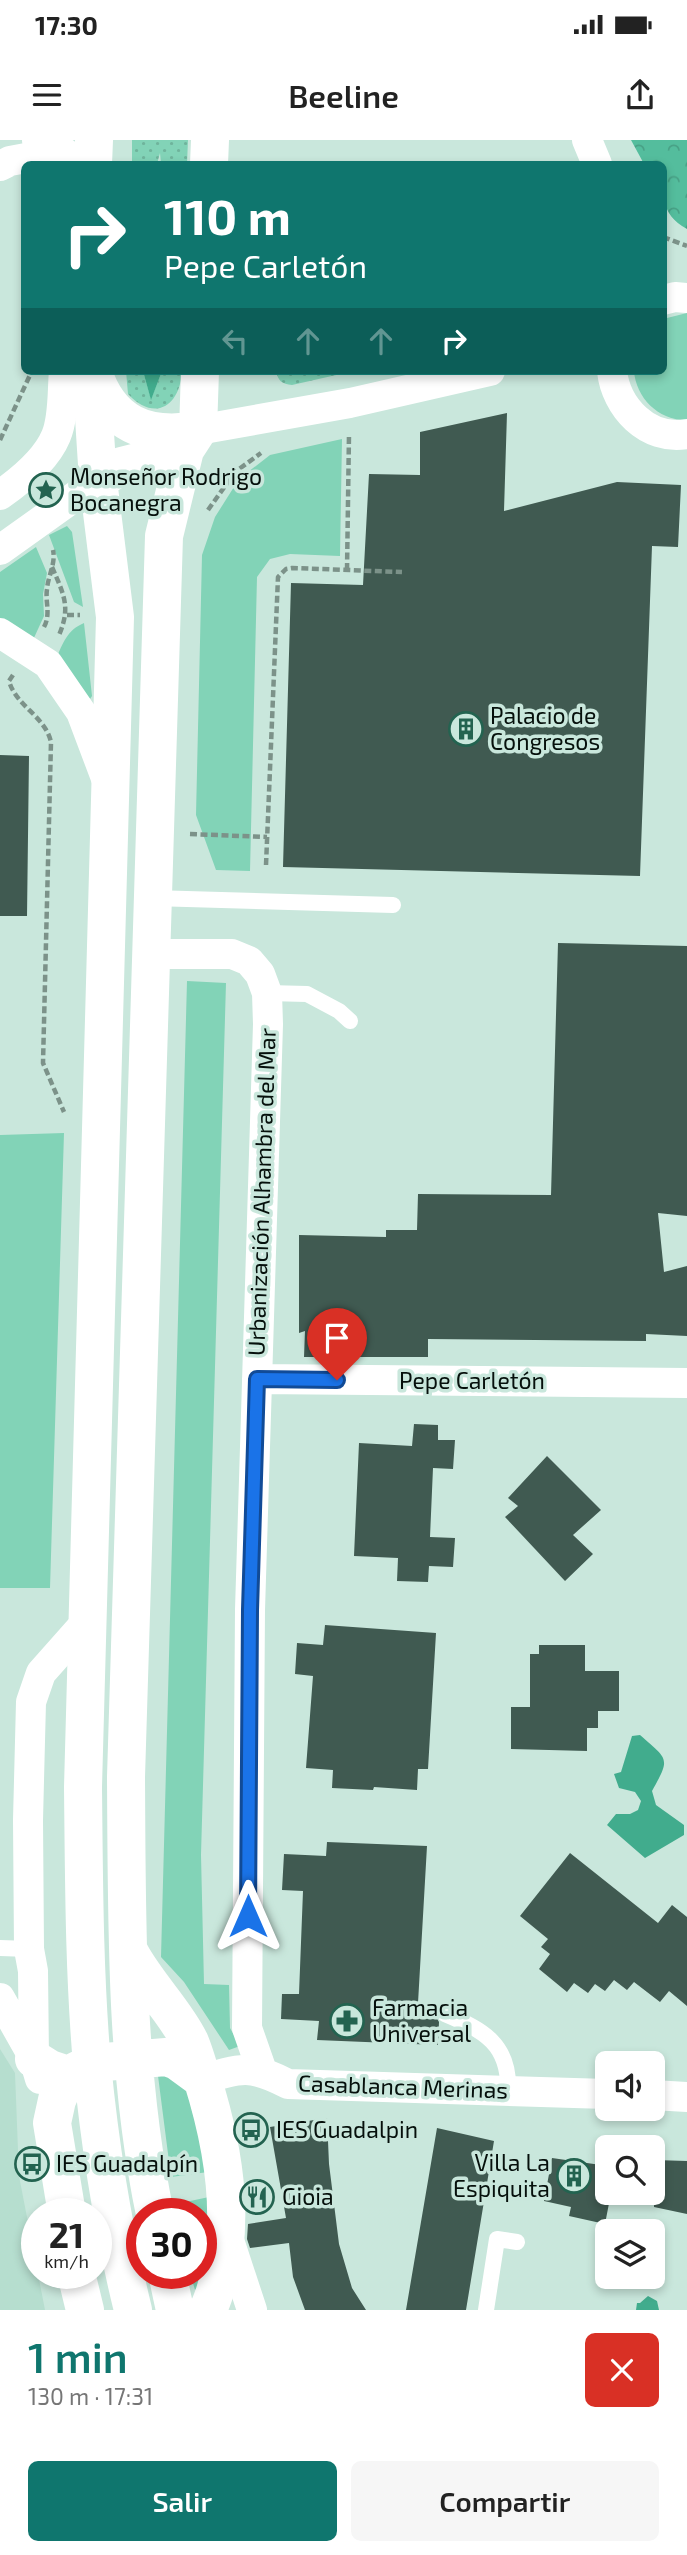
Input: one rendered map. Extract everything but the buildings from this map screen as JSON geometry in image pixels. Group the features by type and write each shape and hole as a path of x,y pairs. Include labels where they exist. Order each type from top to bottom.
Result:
{"main road":[{"path":"66,155 94,140"},
{"path":"209,161 210,140"},
{"path":"92,375 99,480 115,617 83,1787 85,1910 80,2069 133,2310"},
{"path":"94,375 101,393 121,417 146,431 181,437"},
{"path":"152,2198 134,2059 127,1947 126,1777 164,536 181,437 200,375"},
{"path":"99,480 181,437"},
{"path":"127,1947 152,1989 183,2029 196,2058 216,2123 226,2204 226,2230 216,2289 208,2310"},
{"path":"34,2059 50,2070 80,2069 134,2059 166,2057 177,2061 203,2081"},
{"path":"64,2198 52,2123 57,2100 80,2069"},
{"path":"80,2289 85,2310"},
{"path":"170,2289 175,2310"}],"street":[{"path":"587,140 596,161"},
{"path":"0,166 19,159 66,155"},
{"path":"667,299 687,299"},
{"path":"0,495 14,486 48,450 57,434 64,375"},
{"path":"181,437 472,375"},
{"path":"612,375 614,387 624,407 640,423 660,432 687,434"},
{"path":"0,550 99,480"},
{"path":"0,633 48,664 81,712 111,792"},
{"name":"Urbanización Alhambra del Mar","path":"151,954 232,954 249,961 260,974 267,993 250,1610 247,2028 262,2071"},
{"name":"Pepe Carletón","path":"257,1379 687,1382"},
{"path":"34,2059 33,1971 14,1949 28,1820 31,1702 41,1673 88,1620"},
{"path":"0,1997 34,2059 52,2123"},
{"name":"Casablanca Merinas","path":"203,2081 233,2070 262,2071 288,2084 595,2094"},
{"path":"665,2095 687,2096"},
{"path":"226,2230 252,2310"}],"lane":[{"path":"152,898 393,905"},
{"path":"267,993 307,994 339,1011 350,1021"},
{"path":"445,2014 467,2023 498,2047 509,2075 508,2091"},
{"path":"486,2310 497,2239 517,2242"}],"path":[{"path":"667,238 687,246"},
{"path":"0,440 30,375"},
{"path":"348,570 350,403"},
{"path":"52,566 67,615"},
{"path":"266,865 278,577 286,569 292,568 402,572"},
{"path":"187,834 267,837"}],"shaded area":[{"path":"132,140 188,140 187,161 161,161 160,153 158,161 132,161"},
{"path":"687,313 687,420 667,417 651,406 639,390 635,375 667,375 667,318"},
{"path":"126,375 144,375 151,399 160,375 181,375 176,394 164,407 147,407 128,394"},
{"path":"144,375 160,375 151,400"},
{"path":"277,375 336,375 292,385 286,384"},
{"path":"342,439 340,556 290,554 270,559 257,577 250,871 216,870 196,815 202,555 215,517 239,479 270,455"},
{"path":"67,526 72,532 83,607 74,602 49,535"},
{"path":"36,547 47,573 43,594 44,616 33,640 0,622 0,572"},
{"path":"84,623 92,696 90,699 56,659 70,633"},
{"path":"187,981 226,983 201,1855 204,1984 229,1985 230,2028 240,2046 229,2050 184,1982 161,1957"},
{"path":"64,1133 50,1588 0,1588 0,1135"},
{"path":"640,1735 664,1760 662,1771 652,1791 656,1805 684,1825 684,1835 645,1858 607,1825 616,1814 630,1814 638,1810 641,1801 635,1792 619,1788 614,1774 621,1772 632,1736"},
{"path":"0,2049 15,2073 19,2176 23,2198 21,2198 21,2289 41,2289 45,2310 0,2310"},
{"path":"157,2068 186,2086 208,2172 171,2177"},
{"path":"648,2296 657,2301 659,2310 636,2310 637,2303"}],"green space":[{"path":"631,140 687,140 687,229 671,216 667,209 667,161 642,161"}],"place":[{"name":"Monseñor Rodrigo Bocanegra","path":"46,490"},
{"name":"Palacio de Congresos","path":"466,729"},
{"name":"Farmacia Universal","path":"347,2021"},
{"name":"IES Guadalpin","path":"251,2130"},
{"name":"IES Guadalpín","path":"32,2164"},
{"name":"Villa La Espiquita","path":"574,2176"},
{"name":"Gioia","path":"257,2197"}],"route":[{"path":"248,1916 250,1610 257,1379 337,1380"}]}
